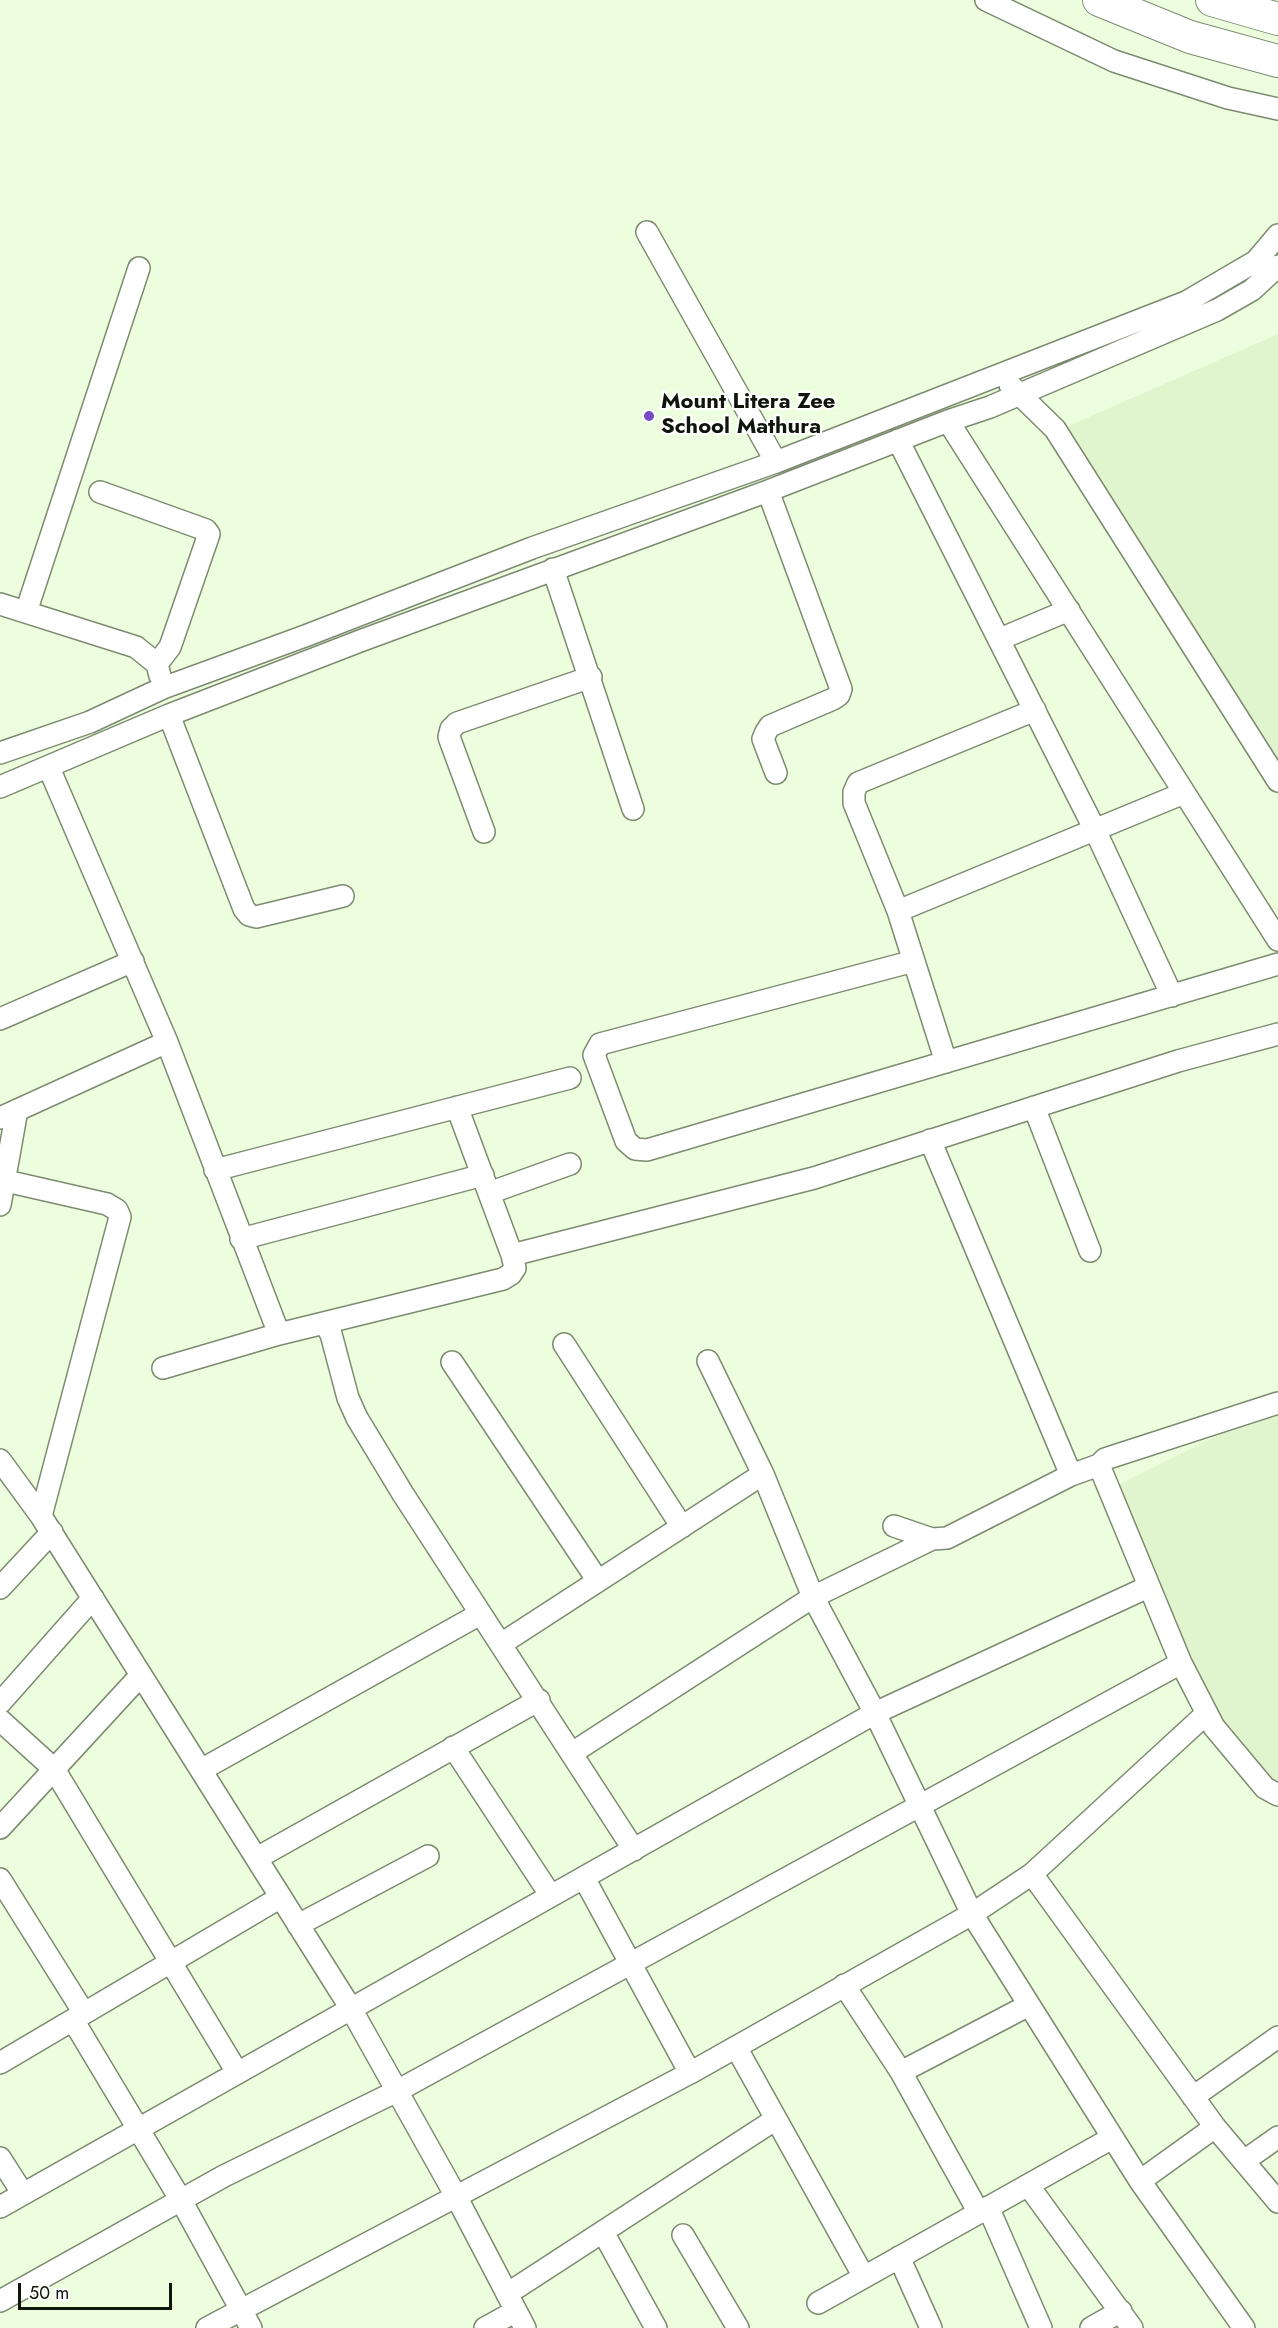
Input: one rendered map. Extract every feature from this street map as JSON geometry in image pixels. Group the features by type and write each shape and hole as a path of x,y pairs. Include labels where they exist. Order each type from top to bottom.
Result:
{"highway":[{"path":"1099,0 1190,37 1278,61"},
{"path":"1212,0 1278,19"}],"street":[{"path":"986,0 1114,60 1228,98 1278,109"},
{"path":"647,232 776,462"},
{"path":"0,753 86,723 163,688 532,548 776,462 1186,302 1256,261 1278,235"},
{"path":"26,612 139,268"},
{"path":"0,787 169,716 380,633 990,407 1217,310 1274,278"},
{"path":"997,375 1055,429 1278,780"},
{"path":"948,421 1278,940"},
{"path":"898,440 1096,832 1172,996"},
{"path":"768,491 841,689 839,695 833,699 770,726 763,740 776,773"},
{"path":"100,492 206,530 210,534 170,646 157,664"},
{"path":"553,569 591,677 633,809"},
{"path":"0,604 136,647 157,664 163,688"},
{"path":"1000,639 1069,610"},
{"path":"371,611 380,633"},
{"path":"484,832 449,737 451,729 457,723 591,677"},
{"path":"945,1062 898,911 854,803 854,792 858,783 1035,710"},
{"path":"169,716 244,909 249,915 256,917 343,896"},
{"path":"86,723 96,747"},
{"path":"49,768 167,1042 279,1334"},
{"path":"898,911 1096,832 1184,793"},
{"path":"0,1019 133,960"},
{"path":"914,961 600,1044 594,1055 626,1141 631,1147 641,1150 1278,964"},
{"path":"512,1255 814,1178 1178,1061 1278,1034"},
{"path":"0,1205 6,1181 9,1114 167,1042"},
{"path":"215,1170 570,1077"},
{"path":"163,1368 279,1334 503,1279 515,1268 512,1255 457,1107"},
{"path":"1034,1107 1090,1251"},
{"path":"930,1140 1071,1475"},
{"path":"241,1239 570,1164"},
{"path":"0,1588 46,1524 120,1217 117,1210 107,1204 6,1181"},
{"path":"325,1324 331,1334 348,1398 357,1418 480,1614 539,1700 634,1850"},
{"path":"564,1344 682,1527"},
{"path":"708,1361 763,1474 813,1597 874,1713 972,1914 1140,2181 1244,2328"},
{"path":"452,1362 598,1581"},
{"path":"572,1753 813,1597 932,1539 947,1538 1071,1475 1099,1465 1106,1459 1278,1403"},
{"path":"0,1460 46,1524 350,2007 458,2198 516,2311"},
{"path":"1099,1465 1181,1663 1214,1727 1265,1788 1278,1795"},
{"path":"501,1644 763,1474"},
{"path":"894,1526 932,1539"},
{"path":"0,2207 350,2007 634,1850 874,1713 1148,1587"},
{"path":"0,1703 93,1598"},
{"path":"201,1770 480,1614"},
{"path":"0,2301 182,2202 224,2176 397,2091 1181,1663"},
{"path":"0,1828 141,1675"},
{"path":"257,1858 539,1700"},
{"path":"207,2328 246,2320 458,2198 690,2073 972,1914 1032,1874 1207,1713"},
{"path":"0,1720 54,1769 169,1963 237,2072"},
{"path":"453,1747 551,1896"},
{"path":"298,1925 428,1856"},
{"path":"1032,1874 1215,2127 1278,2202"},
{"path":"584,1878 690,2073"},
{"path":"0,1879 79,2017 137,2129 182,2202 246,2320"},
{"path":"0,2063 281,1897"},
{"path":"844,1985 901,2072 983,2210 1041,2328"},
{"path":"901,2072 1029,2006"},
{"path":"1193,2097 1278,2037"},
{"path":"736,2047 864,2277"},
{"path":"485,2328 516,2311 603,2232 776,2119"},
{"path":"1140,2181 1215,2127"},
{"path":"1244,2161 1278,2137"},
{"path":"818,2303 1112,2138"},
{"path":"0,2158 23,2194"},
{"path":"1028,2184 1126,2319 1091,2328"},
{"path":"603,2232 656,2328"},
{"path":"683,2235 738,2328"},
{"path":"899,2257 931,2328"}],"shaded area":[{"path":"1278,334 1278,763 1064,428"},
{"path":"1278,1405 1278,1788 1211,1709 1118,1485"}],"place":[{"name":"Mount Litera Zee School Mathura","path":"649,416"}]}
